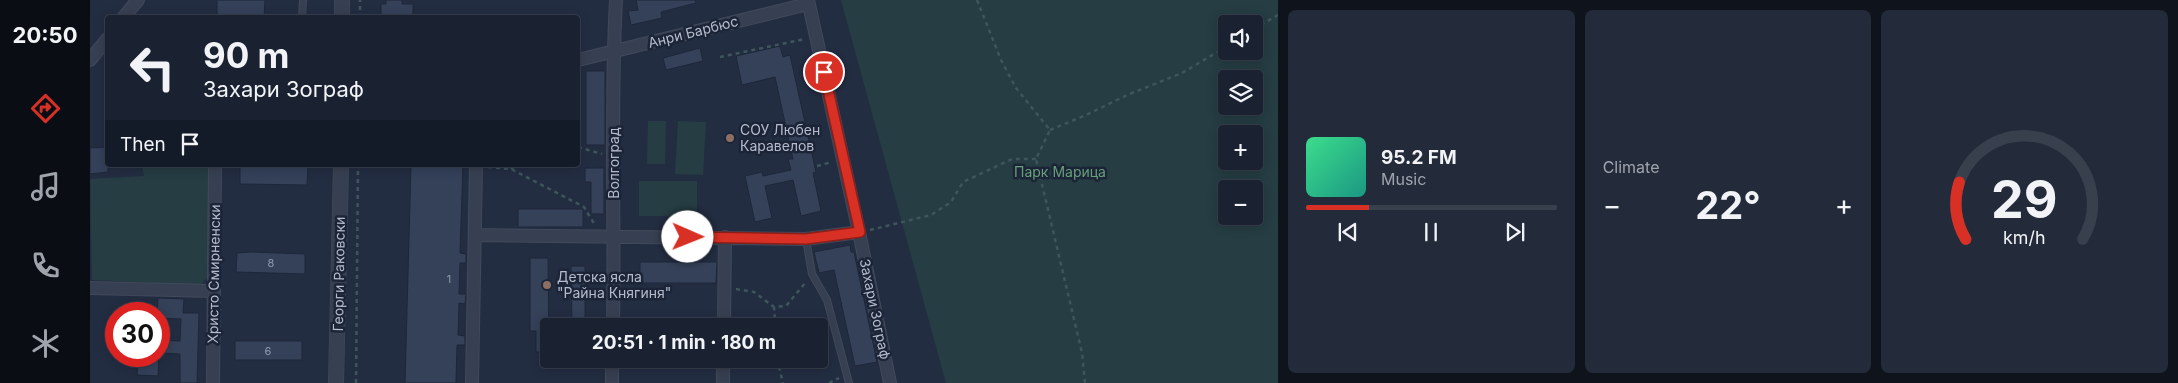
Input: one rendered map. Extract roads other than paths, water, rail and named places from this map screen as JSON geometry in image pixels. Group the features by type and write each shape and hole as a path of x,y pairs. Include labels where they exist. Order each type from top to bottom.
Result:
{"street":[{"path":"126,15 138,0"},
{"path":"342,0 342,15"},
{"name":"Волгоград","path":"613,318 613,52 616,0"},
{"name":"Анри Барбюс","path":"580,60 808,2"},
{"name":"Захари Зограф","path":"808,2 860,232 890,383"},
{"path":"90,60 105,42"},
{"name":"Христо Смирненски","path":"214,383 215,167"},
{"name":"Георги Раковски","path":"336,383 341,167"},
{"path":"472,383 476,167"},
{"path":"474,235 600,235 806,239 860,232"},
{"path":"724,318 725,237"},
{"path":"90,288 214,291"},
{"path":"612,368 612,383"},
{"path":"723,383 724,368"}],"lane":[{"path":"302,15 303,0"},
{"path":"806,239 812,274 827,300 849,383"}],"place":[{"name":"СОУ Любен Каравелов","path":"730,138"},
{"name":"Детска ясла \"Райна Княгиня\"","path":"547,285"}],"park label":[{"name":"Парк Марица","path":"1060,172"}]}
